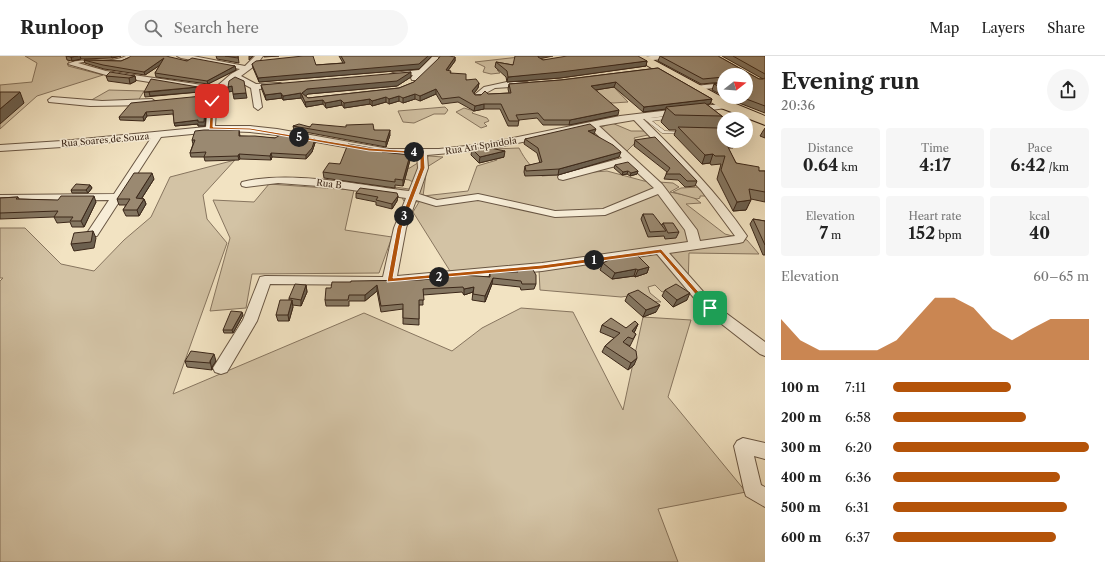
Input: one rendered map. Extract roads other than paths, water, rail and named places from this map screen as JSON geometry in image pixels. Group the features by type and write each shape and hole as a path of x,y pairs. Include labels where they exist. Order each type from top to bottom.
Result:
{"main road":[{"path":"648,63 726,105 765,121"}],"street":[{"path":"131,56 119,62 89,58 80,59 72,63 73,65 106,73 215,92"},
{"path":"181,56 245,68"},
{"path":"648,63 673,56"},
{"path":"198,96 215,92 256,59 268,60"},
{"path":"410,84 436,60"},
{"path":"382,76 422,72"},
{"path":"234,76 255,87 286,84"},
{"path":"477,96 484,89 508,85 538,83"},
{"path":"695,88 717,86"},
{"path":"255,87 258,107"},
{"path":"210,128 215,92"},
{"path":"52,100 99,104 163,100"},
{"name":"Rua Ari Spindola","path":"210,128 250,129 369,149 422,153 484,147 591,124 726,105"},
{"path":"221,368 250,321 264,280 389,281 542,267 740,239 741,236 731,219 709,191 642,117"},
{"path":"591,124 630,159 660,189 693,236"},
{"name":"Rua Soares de Souza","path":"0,148 158,135 210,128"},
{"path":"93,233 158,135"},
{"path":"389,281 400,228 411,195 423,168 422,153"},
{"path":"562,177 630,159"},
{"name":"Rua B","path":"246,184 271,180 291,180 332,184 411,195 436,203 478,197 555,214 605,212 660,189"},
{"path":"0,198 116,197"},
{"path":"661,251 710,308 765,350"},
{"path":"765,451 743,446 753,490 765,498"}],"lane":[{"path":"642,117 692,115"},
{"path":"707,116 717,120"},
{"path":"642,117 664,132 690,134"}]}
